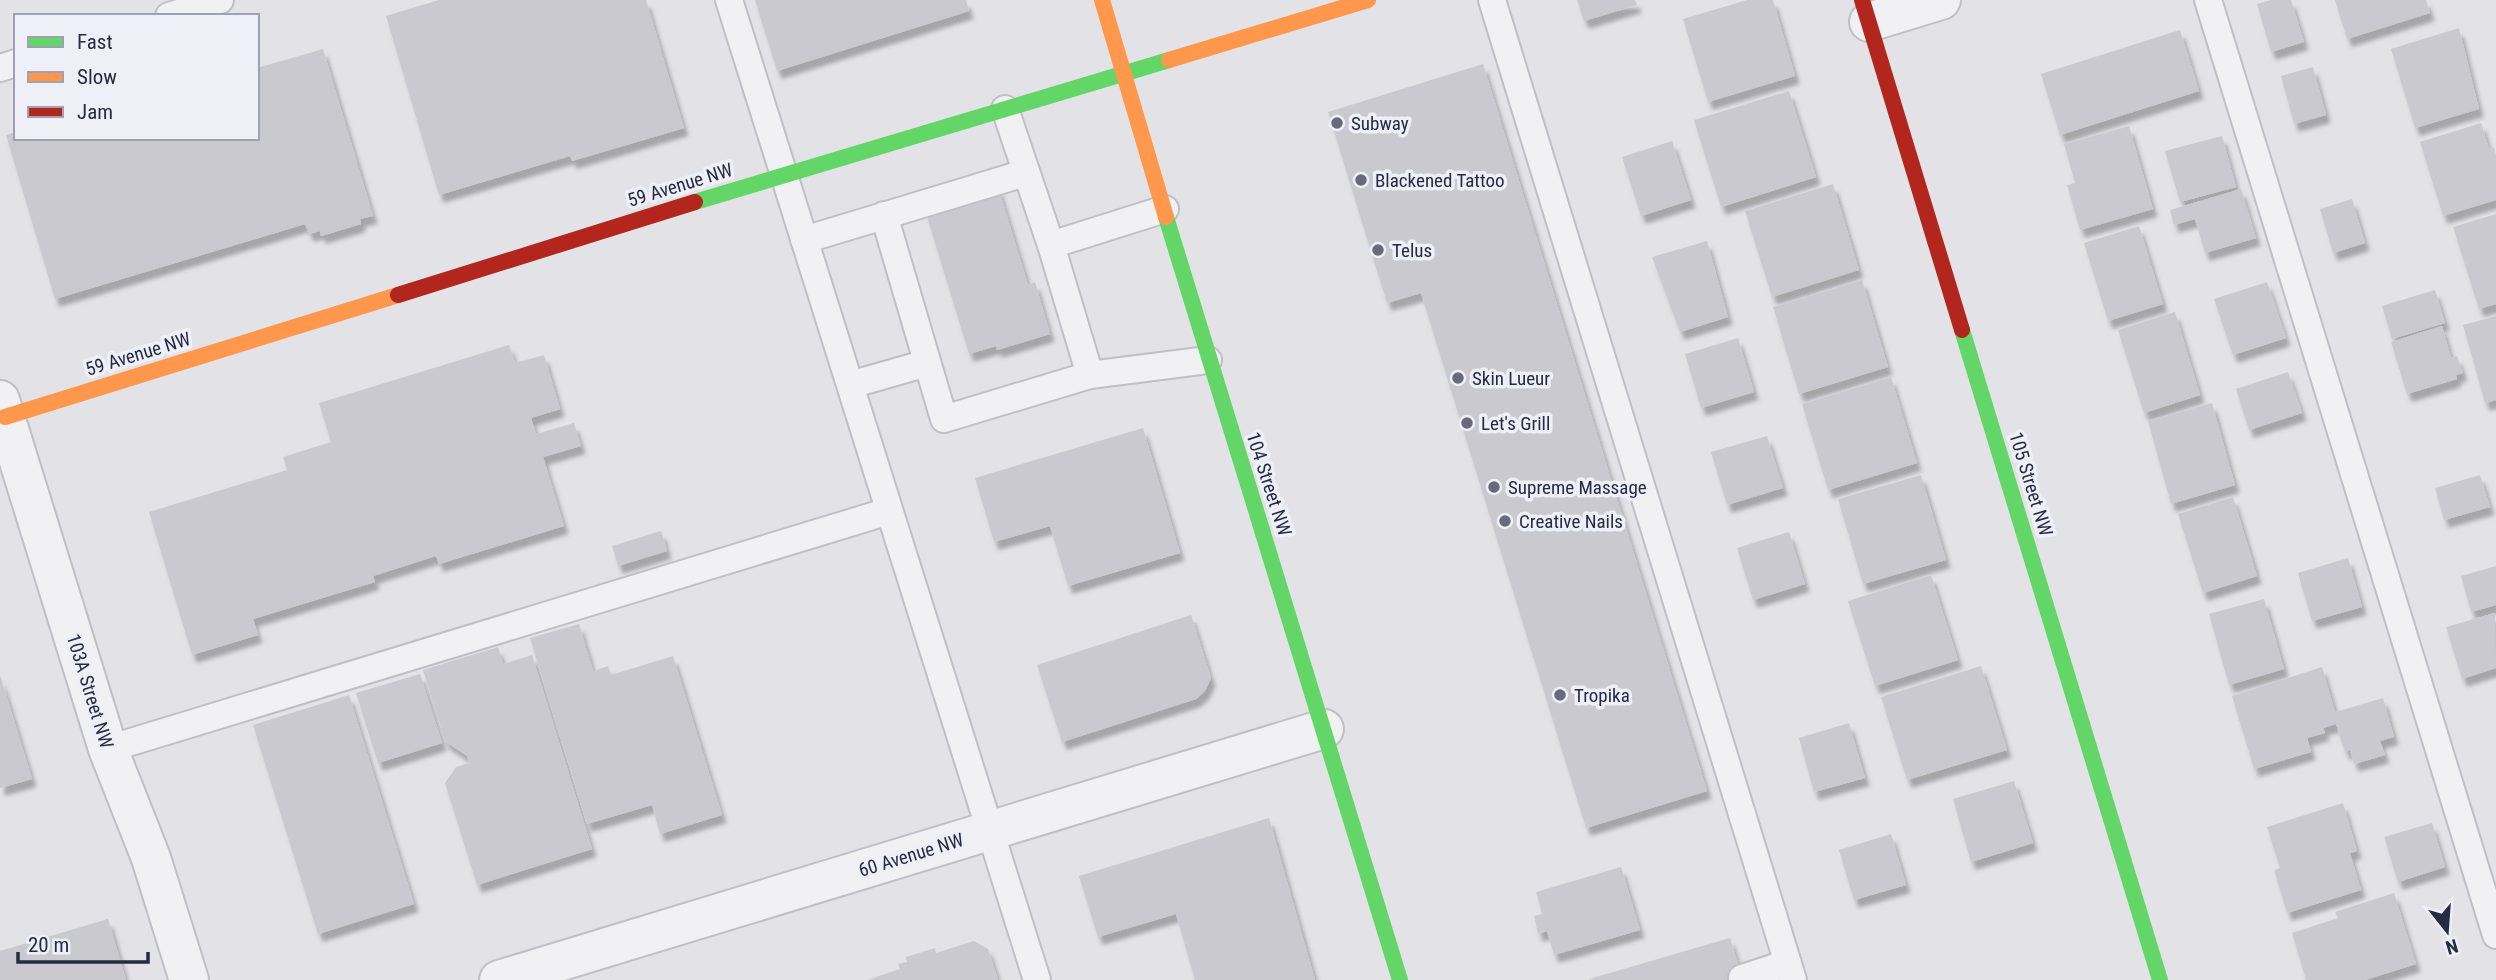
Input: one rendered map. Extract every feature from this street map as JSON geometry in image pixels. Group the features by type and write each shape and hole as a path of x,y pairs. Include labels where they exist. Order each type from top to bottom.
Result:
{"street":[{"name":"104 Street NW","path":"1102,0 1208,360 1400,980"},
{"name":"59 Avenue NW","path":"3,408 1366,0"},
{"path":"1866,11 1941,0"},
{"name":"105 Street NW","path":"1866,11 2161,980"},
{"name":"103A Street NW","path":"3,408 108,749 152,858 189,980"},
{"name":"60 Avenue NW","path":"499,980 1324,729"}],"lane":[{"path":"175,14 220,0"},
{"path":"729,0 1037,980"},
{"path":"1492,0 1790,972 1742,978"},
{"path":"2208,0 2496,935"},
{"path":"1005,109 1051,245 1090,375"},
{"path":"804,240 1025,173"},
{"path":"1051,245 1165,209"},
{"path":"884,215 944,419 1090,375 1208,360"},
{"path":"850,385 927,363"},
{"path":"108,749 889,510"}],"building":[{"path":"439,0 646,0 684,128 572,161 570,156 439,195 386,16"},
{"path":"755,0 966,0 969,11 777,71"},
{"path":"1577,0 1635,0 1637,5 1584,21"},
{"path":"1747,0 1773,0 1795,76 1708,102 1683,19"},
{"path":"2271,0 2291,0 2304,42 2271,52 2257,4"},
{"path":"2335,0 2426,0 2430,13 2347,39"},
{"path":"2459,28 2479,109 2415,128 2391,49"},
{"path":"2180,30 2199,91 2060,135 2041,74"},
{"path":"323,49 373,216 360,219 361,224 321,236 320,231 309,234 305,224 55,299 6,135 14,133 14,140 259,140 259,67"},
{"path":"1483,64 1707,791 1586,828 1421,293 1387,303 1328,112"},
{"path":"2313,67 2326,115 2294,124 2281,76"},
{"path":"1789,91 1816,177 1721,207 1694,120"},
{"path":"2481,123 2489,149 2494,147 2496,155 2496,200 2443,216 2420,142"},
{"path":"2129,126 2153,209 2080,230 2067,185 2075,183 2064,144"},
{"path":"2222,136 2236,187 2180,202 2165,151"},
{"path":"1672,141 1691,200 1641,216 1622,157"},
{"path":"1833,184 1859,270 1772,297 1745,211"},
{"path":"998,187 1028,285 1035,282 1050,334 997,350 996,346 969,354 925,210"},
{"path":"2241,189 2256,238 2205,253 2195,219 2174,225 2170,210"},
{"path":"2352,199 2365,243 2333,253 2320,209"},
{"path":"2496,214 2496,304 2479,309 2453,227"},
{"path":"2139,226 2163,304 2108,321 2084,243"},
{"path":"1707,241 1728,317 1680,332 1652,257"},
{"path":"1862,280 1888,367 1799,394 1773,307"},
{"path":"2267,282 2286,338 2233,355 2214,299"},
{"path":"2435,290 2445,323 2392,339 2382,306"},
{"path":"2175,312 2200,395 2144,413 2118,330"},
{"path":"2496,316 2496,400 2485,403 2463,325"},
{"path":"2442,326 2451,358 2457,356 2463,373 2456,375 2457,379 2407,394 2391,342"},
{"path":"1738,338 1754,392 1701,408 1685,354"},
{"path":"509,345 515,363 544,355 560,409 531,418 536,434 574,423 581,446 543,457 564,526 439,564 436,556 373,576 375,582 253,619 258,635 192,655 149,512 287,470 283,457 331,442 319,403"},
{"path":"2288,372 2302,413 2249,430 2236,389"},
{"path":"1891,377 1917,463 1828,490 1802,404"},
{"path":"2212,403 2235,485 2171,504 2148,421"},
{"path":"1143,428 1180,553 1068,586 1050,526 994,542 975,478"},
{"path":"1767,436 1783,488 1727,505 1711,452"},
{"path":"1921,475 1946,560 1863,584 1838,499"},
{"path":"2480,475 2490,507 2444,520 2435,488"},
{"path":"2233,497 2257,576 2203,593 2178,514"},
{"path":"661,531 667,551 618,566 612,546"},
{"path":"1789,532 1805,584 1753,600 1737,548"},
{"path":"2348,558 2362,607 2312,621 2298,573"},
{"path":"2496,566 2496,605 2471,612 2461,576"},
{"path":"1931,575 1958,660 1875,686 1848,601"},
{"path":"2264,599 2284,669 2229,685 2209,614"},
{"path":"2495,613 2496,668 2462,679 2446,627"},
{"path":"1191,615 1211,678 1205,691 1196,699 1062,742 1037,665"},
{"path":"579,624 593,671 608,666 611,675 673,656 722,815 660,834 652,805 587,824 530,638"},
{"path":"498,647 503,664 532,655 592,849 477,885 445,783 456,767 469,763 467,756 445,741 423,670"},
{"path":"1981,666 2007,750 1907,780 1881,697"},
{"path":"2322,667 2335,712 2383,698 2394,737 2380,741 2385,755 2354,764 2350,750 2345,752 2336,724 2323,728 2325,733 2307,738 2311,752 2254,769 2232,696"},
{"path":"420,674 442,743 378,763 356,693"},
{"path":"0,675 32,779 0,788"},
{"path":"349,695 414,904 318,934 253,725"},
{"path":"1849,723 1865,778 1814,792 1799,738"},
{"path":"2014,781 2033,843 1971,862 1953,799"},
{"path":"2343,803 2357,851 2350,853 2361,890 2287,913 2274,870 2280,868 2267,827"},
{"path":"1269,818 1315,980 1195,980 1176,914 1098,937 1079,876"},
{"path":"2432,823 2445,867 2398,882 2384,837"},
{"path":"1891,834 1906,885 1854,900 1839,850"},
{"path":"1621,867 1640,930 1554,955 1547,931 1538,934 1534,916 1542,914 1536,892"},
{"path":"2394,893 2416,964 2365,980 2306,980 2292,933 2338,918 2335,912"},
{"path":"108,919 126,980 0,980 0,951"},
{"path":"1730,938 1743,980 1589,980 1589,979"},
{"path":"974,941 988,949 998,980 867,980 900,969 898,964 907,962 906,957 935,948 936,953"}],"traffic: fast":[{"path":"695,202 1169,60"},
{"path":"1166,217 1400,980"},
{"path":"1962,330 2160,980"}],"traffic: slow":[{"path":"1102,0 1166,217"},
{"path":"1169,60 1368,0"},
{"path":"5,417 398,295"}],"traffic: jam":[{"path":"1862,0 1962,330"},
{"path":"398,295 695,202"}],"place":[{"name":"Subway","path":"1337,123"},
{"name":"Blackened Tattoo","path":"1361,180"},
{"name":"Telus","path":"1378,250"},
{"name":"Skin Lueur","path":"1458,378"},
{"name":"Let's Grill","path":"1467,423"},
{"name":"Supreme Massage","path":"1494,487"},
{"name":"Creative Nails","path":"1505,521"},
{"name":"Tropika","path":"1560,695"}]}
